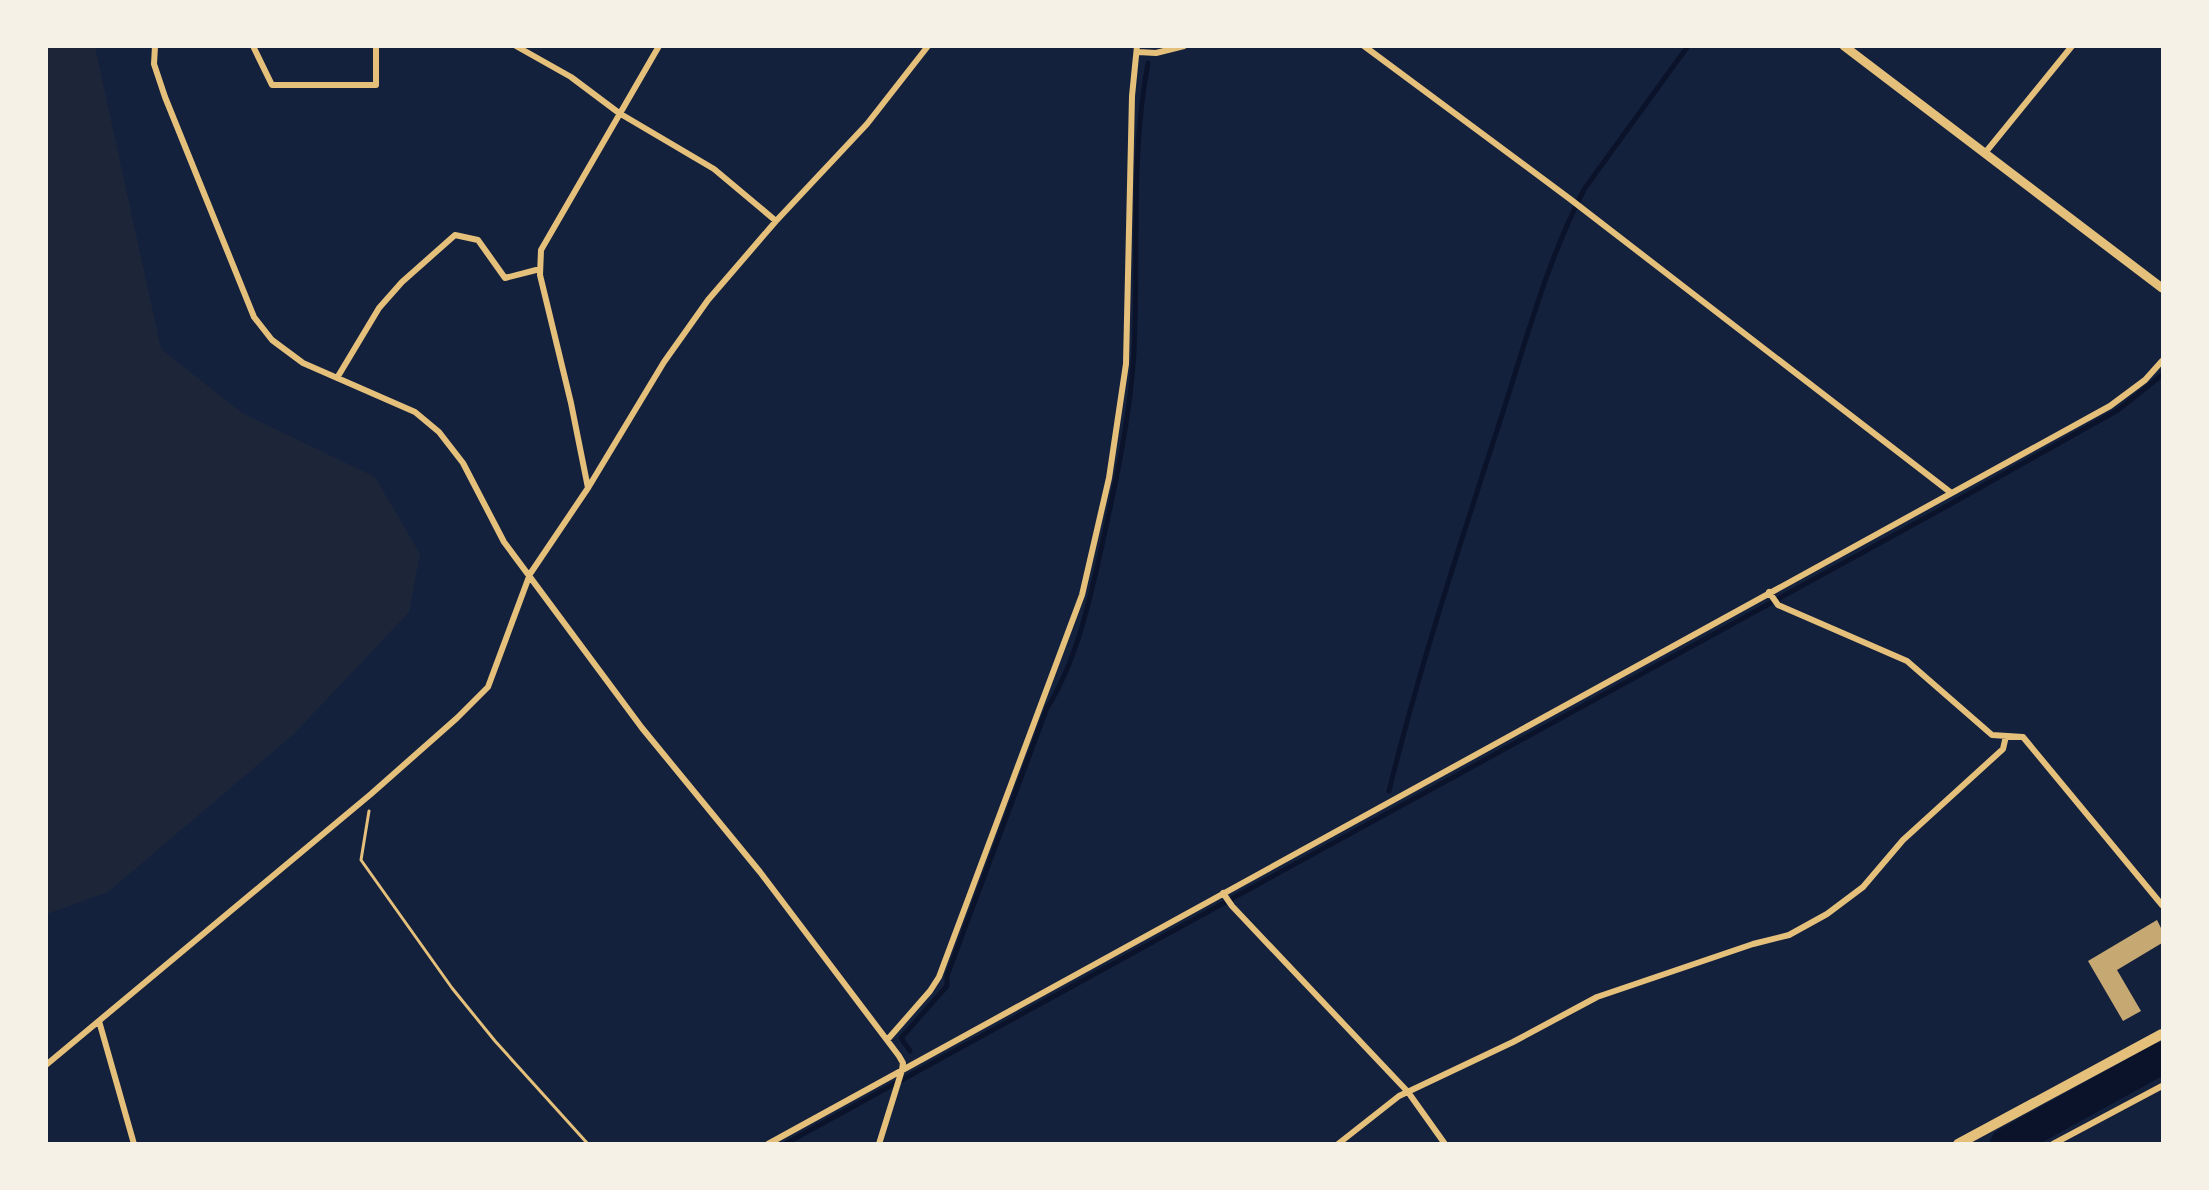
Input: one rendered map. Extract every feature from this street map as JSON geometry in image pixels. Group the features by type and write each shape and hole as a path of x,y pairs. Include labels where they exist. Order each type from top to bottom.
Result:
{"main road":[{"path":"1958,1143 2163,1034"}],"street":[{"path":"155,46 154,64 165,98 254,317 272,340 303,363 415,412 439,432 463,463 504,542 530,574 642,728 760,872 888,1039 903,1063 879,1143"},
{"path":"253,46 272,85 376,85 376,46"},
{"path":"516,46 572,77 619,113 714,169 776,221"},
{"path":"588,488 540,269 541,250 659,46"},
{"path":"888,1039 939,977 1082,595 1109,478 1126,364 1132,96 1138,49 1156,53 1184,46"},
{"path":"1364,46 1570,199 1950,492"},
{"path":"1844,46 2163,288"},
{"path":"1986,153 2072,46"},
{"path":"46,1065 371,794 457,718 488,687 506,646 530,574 588,488 670,353 708,300 776,221 867,124 927,47"},
{"path":"337,378 379,308 402,282 455,234 478,240 505,278 540,269"},
{"path":"768,1143 901,1073 1770,595 1950,492 2110,406 2145,380 2163,361"},
{"path":"1770,595 1778,605 1907,661 1992,735 2023,737 2163,905"},
{"path":"1338,1143 1408,1092 1440,1078 1597,997 1753,944 1789,935 1827,914 1863,887 1902,840 2003,749 2006,736"},
{"path":"1224,895 1408,1092 1445,1143"},
{"path":"99,1021 134,1143"},
{"path":"2052,1143 2163,1086"}],"path":[{"path":"371,794 362,860 452,988 495,1041 588,1143"}],"shaded area":[{"path":"46,47 95,47 161,349 242,413 375,477 420,554 409,612 295,733 108,892 47,914"}],"building":[{"path":"2157,920 2162,930 2162,943 2117,970 2141,1011 2123,1021 2088,961"}],"waterway":[{"path":"1389,791 1442,603 1559,243 1585,188 1688,46"},
{"path":"910,1051 901,1038 947,986 947,976 1047,708 1074,652 1092,591 1121,452 1132,378 1137,171 1142,99 1148,63"},
{"path":"785,1144 1949,505 2118,410 2162,375"},
{"path":"2006,1144 2162,1058"}]}
